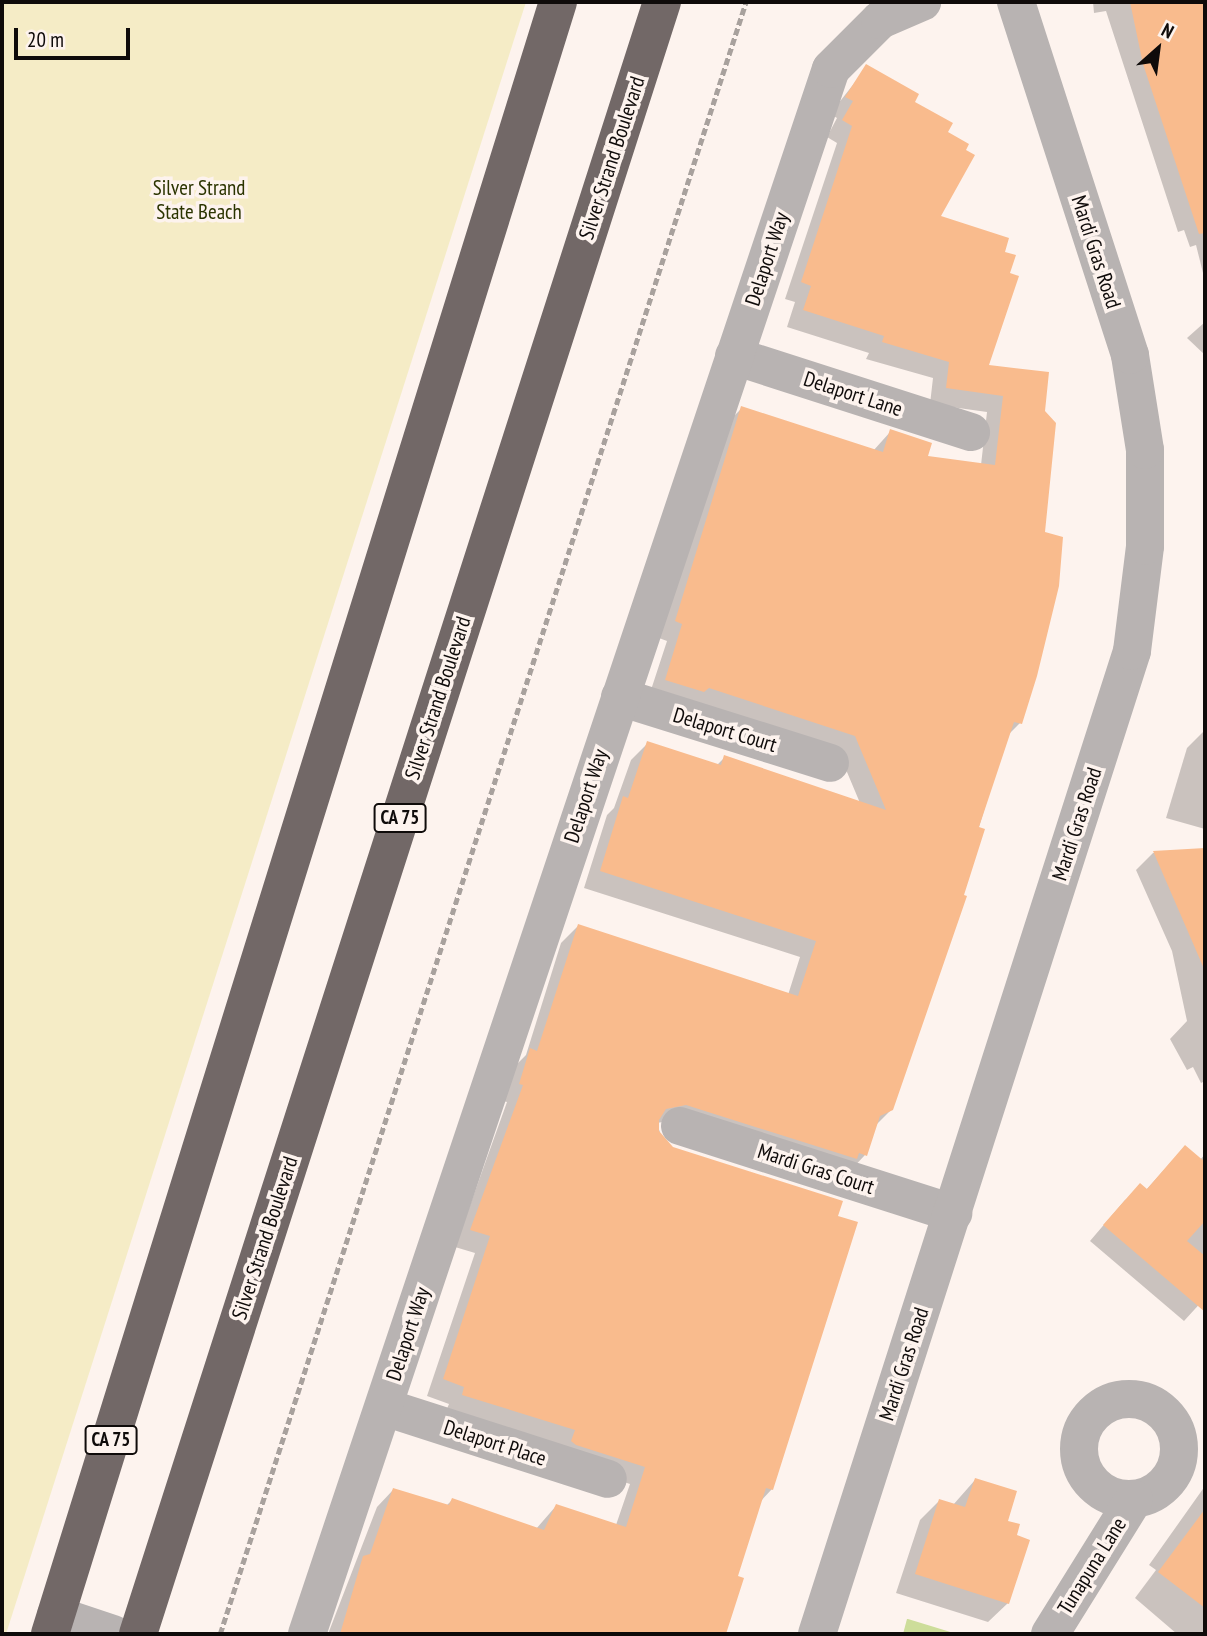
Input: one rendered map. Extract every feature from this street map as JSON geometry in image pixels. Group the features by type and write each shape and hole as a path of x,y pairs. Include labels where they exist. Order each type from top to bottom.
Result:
{"highway":[{"name":"CA 75","path":"53,1625 558,2"},
{"name":"Silver Strand Boulevard","path":"138,1634 662,2"}],"street":[{"name":"Delaport Way","path":"307,1634 831,69 880,20 922,2"},
{"name":"Mardi Gras Road","path":"817,1634 1132,650 1145,547 1145,450 1129,355 1016,2"},
{"name":"Delaport Lane","path":"734,356 971,432"},
{"name":"Delaport Court","path":"620,697 830,763"},
{"name":"Mardi Gras Court","path":"680,1126 953,1213"},
{"name":"Delaport Place","path":"384,1407 608,1479"},
{"name":"Tunapuna Lane","path":"1050,1634 1134,1499"},
{"path":"53,1625 113,1634"}],"path":[{"path":"220,1634 746,2"}],"green space":[{"path":"908,1619 957,1634 903,1634"}],"sand":[{"name":"Silver Strand State Beach","path":"2,2 526,2 6,1634 2,1634"}],"building":[{"path":"1130,2 1205,2 1205,233 1199,234 1143,64"},
{"path":"866,64 919,94 915,102 953,123 948,132 969,144 966,150 975,155 941,216 1009,238 1005,252 1016,255 1010,273 1019,276 989,365 1049,372 1045,411 1056,423 1045,532 1063,537 1059,586 1022,724 1014,722 979,827 985,829 964,895 967,896 893,1110 880,1116 867,1156 859,1153 857,1159 686,1105 666,1109 659,1120 659,1131 673,1147 843,1201 838,1216 858,1222 773,1490 766,1488 738,1576 744,1578 726,1634 340,1634 363,1556 370,1554 393,1488 449,1505 452,1498 544,1530 556,1504 626,1527 645,1467 576,1445 571,1441 575,1430 462,1395 464,1387 443,1379 490,1236 470,1230 523,1085 519,1084 530,1048 537,1051 578,924 798,996 816,941 600,871 623,796 628,798 647,741 721,765 724,755 886,810 855,736 709,688 704,692 665,680 682,624 675,621 741,406 883,452 890,429 932,443 928,456 995,465 1003,396 946,388 949,362 882,342 884,336 803,310 811,286 801,282 852,126 842,120 853,101 845,97"},
{"path":"1205,848 1205,971 1153,851"},
{"path":"1185,1145 1205,1162 1205,1221 1187,1241 1205,1256 1205,1312 1103,1225 1140,1183 1147,1189"},
{"path":"975,1478 1017,1491 1008,1521 1020,1524 1017,1535 1030,1540 1009,1604 915,1574 939,1499 965,1507"},
{"path":"1205,1509 1205,1608 1158,1572"}]}
